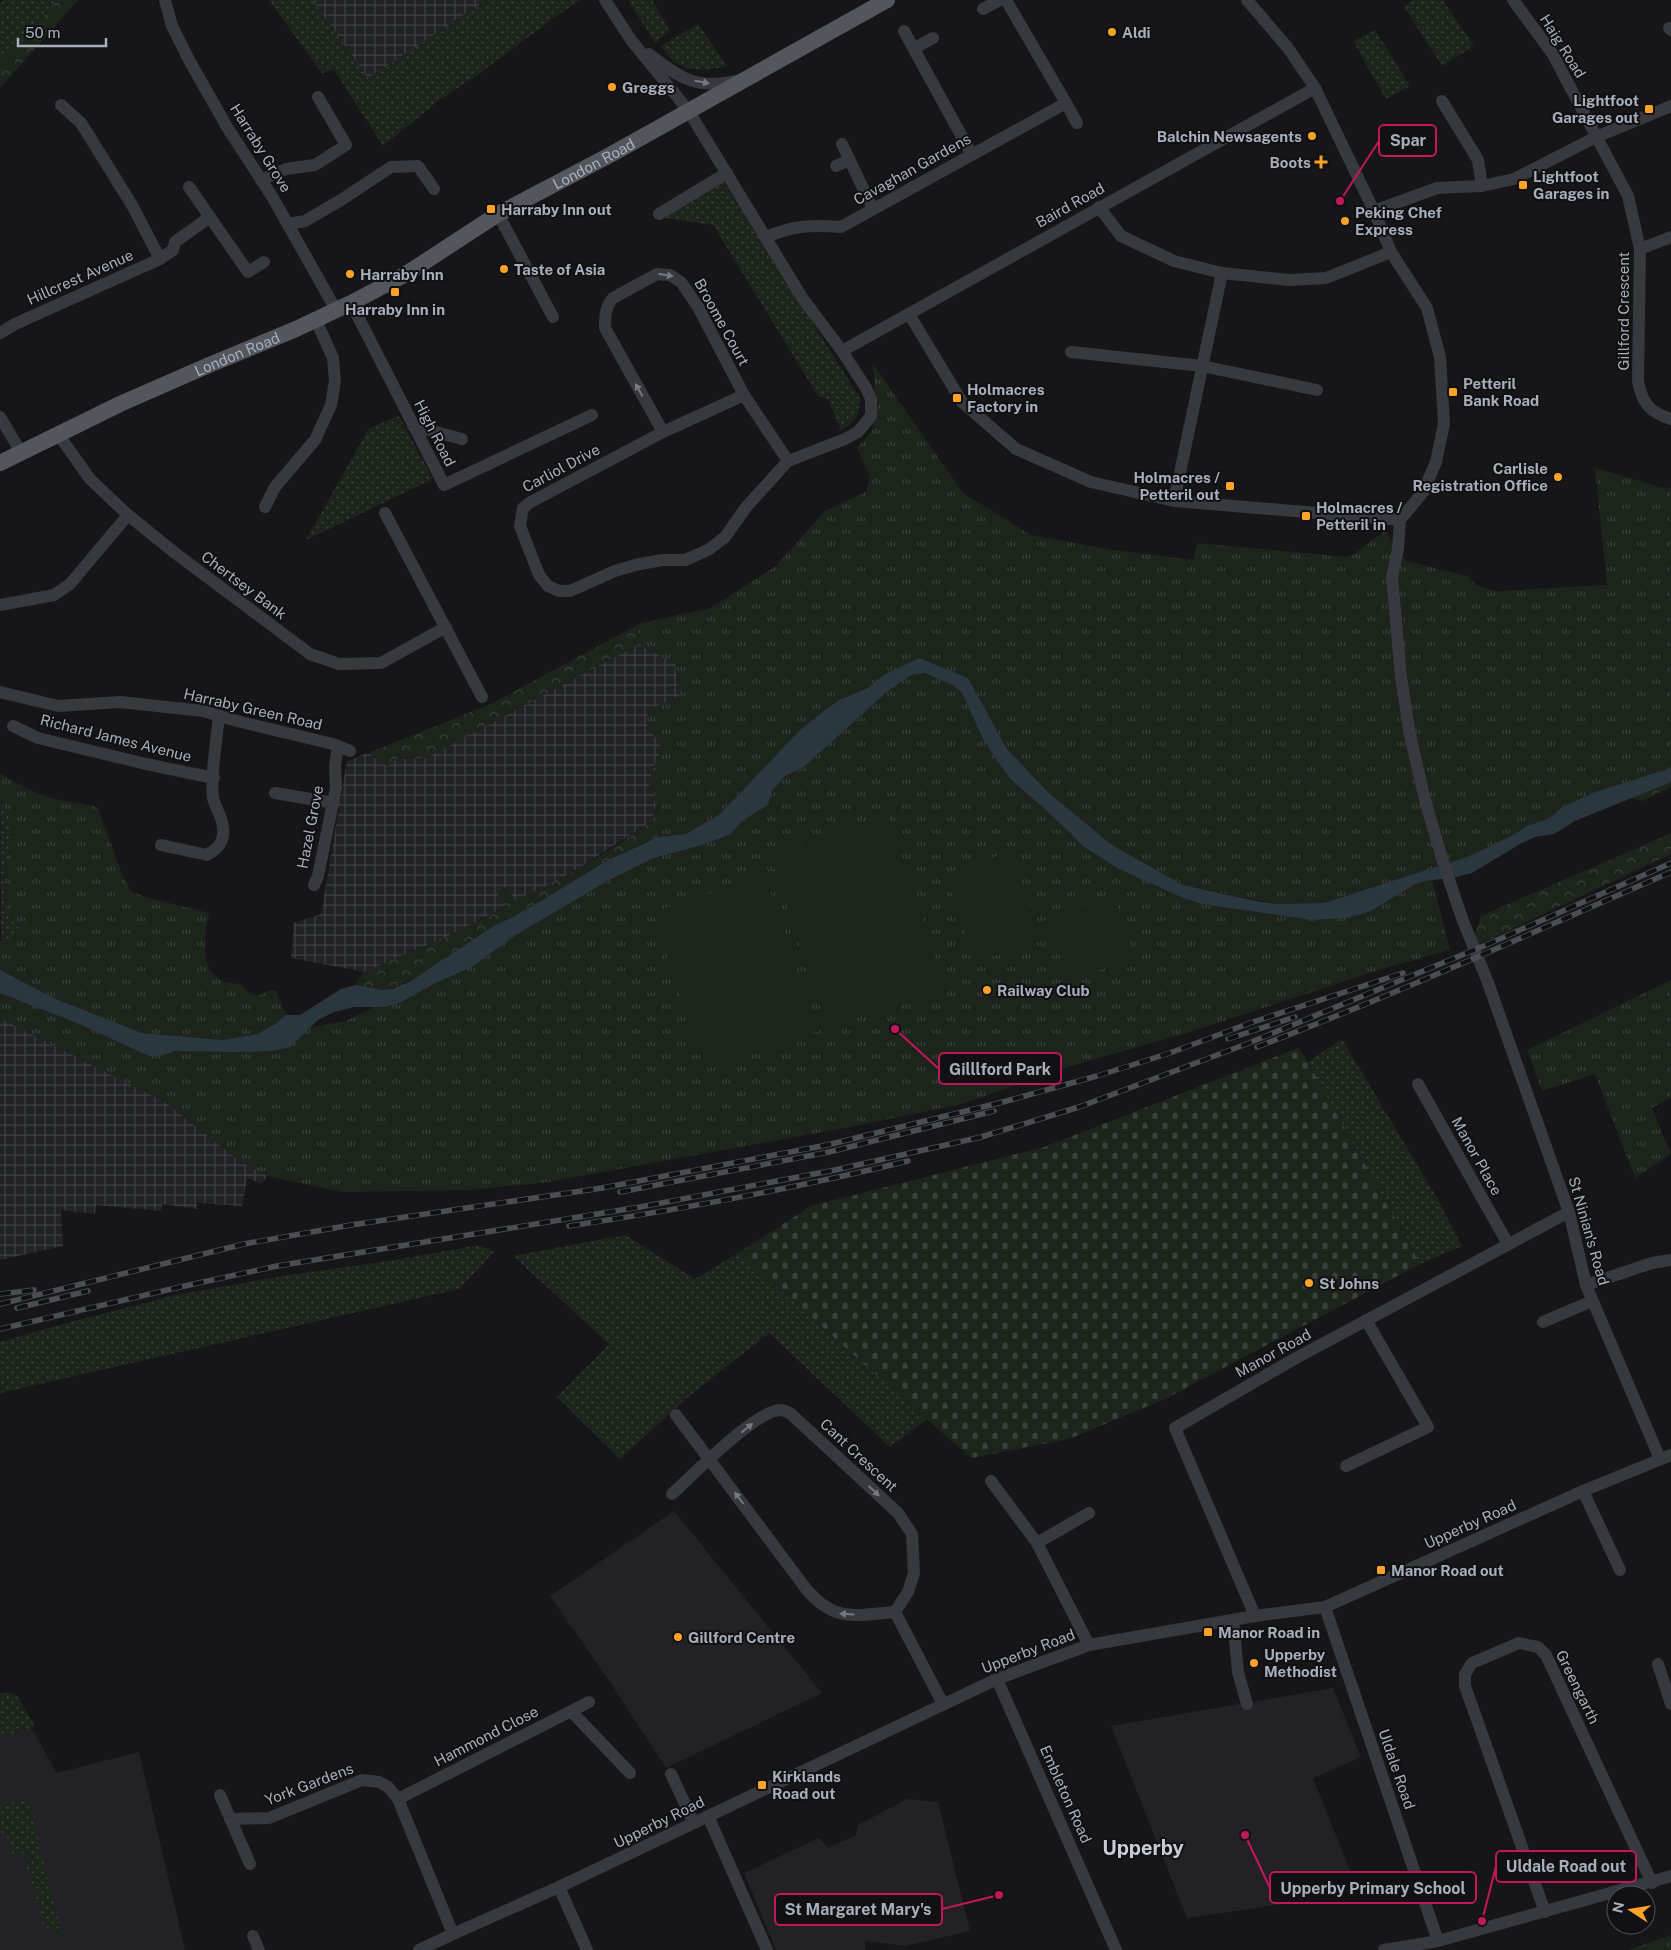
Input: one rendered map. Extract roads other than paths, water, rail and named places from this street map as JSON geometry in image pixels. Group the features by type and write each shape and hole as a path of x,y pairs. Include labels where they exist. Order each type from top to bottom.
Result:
{"main road":[{"name":"London Road","path":"0,463 58,434 209,365 344,307 406,274 498,214 610,155 887,0"}],"street":[{"name":"Harraby Grove","path":"165,0 172,26 227,127 288,224 344,307"},
{"path":"604,0 631,40 684,79 706,84 721,84 747,78"},
{"path":"983,9 1000,0"},
{"path":"1006,0 1077,123"},
{"path":"909,314 962,402 1016,449 1090,482 1174,501 1400,520 1423,492 1436,462 1444,424 1440,358 1426,308 1391,252 1374,211 1315,88 1288,48 1247,0"},
{"name":"Haig Road","path":"1513,0 1552,53 1596,137"},
{"path":"904,31 972,155"},
{"path":"915,48 933,38"},
{"name":"Carliol Drive","path":"631,40 688,110 803,299 842,351 866,388 871,399 871,416 858,432 788,461 747,506 725,537 708,550 685,560 662,560 614,571 570,591 559,591 548,586 540,574 520,526 523,508 528,503 663,432 744,395"},
{"name":"Baird Road","path":"842,351 1315,88"},
{"path":"261,180 286,169 315,165 346,145 318,96"},
{"path":"1442,101 1478,160 1482,186"},
{"name":"Cavaghan Gardens","path":"766,237 784,229 808,225 842,227 1066,103"},
{"path":"61,105 81,123 132,205 160,259"},
{"path":"1374,211 1437,188 1482,186 1514,179 1596,137 1671,106"},
{"name":"Gillford Crescent","path":"1596,137 1628,196 1640,249 1638,380 1641,397 1660,416 1671,419"},
{"path":"842,144 873,209"},
{"path":"836,166 849,160"},
{"path":"288,224 305,220 342,200 391,167 418,166 434,189"},
{"path":"659,214 727,173"},
{"path":"189,186 248,272 264,262"},
{"path":"1099,207 1121,236 1174,261 1222,273 1289,280 1326,278 1391,252"},
{"path":"498,214 553,317"},
{"name":"Hillcrest Avenue","path":"0,333 15,324 160,259 173,250 175,242 210,217"},
{"path":"1640,249 1671,237"},
{"path":"1174,501 1222,273"},
{"name":"Broome Court","path":"663,432 605,328 607,309 613,298 657,274 670,275 682,282 698,307 744,395"},
{"name":"High Road","path":"344,307 413,426 444,485 592,415"},
{"path":"265,507 275,487 315,440 331,405 335,381 333,358 316,320"},
{"path":"1072,352 1202,366 1317,390"},
{"path":"744,395 788,461"},
{"path":"0,416 20,452"},
{"path":"413,426 462,439"},
{"name":"Chertsey Bank","path":"58,434 90,479 128,515 175,553 310,654 340,664 381,663 446,627"},
{"path":"384,513 482,697"},
{"path":"0,604 54,595 70,584 128,515"},
{"name":"St Ninian's Road","path":"1400,520 1398,549 1392,577 1401,677 1410,735 1423,791 1444,865 1463,921 1487,980 1570,1212 1586,1285 1665,1457"},
{"name":"Harraby Green Road","path":"0,692 58,706 102,702 132,703 203,711 344,748"},
{"path":"161,845 207,855 218,848 223,834 220,814 213,798 219,716"},
{"name":"Richard James Avenue","path":"13,726 38,738 214,778"},
{"name":"Hazel Grove","path":"314,885 318,876 334,804 336,788 335,766 344,748"},
{"path":"275,793 334,804"},
{"name":"Manor Place","path":"1418,1084 1508,1244"},
{"name":"Manor Road","path":"1255,1616 1175,1428 1296,1358 1570,1212"},
{"path":"1586,1285 1652,1263 1671,1260"},
{"path":"1543,1322 1592,1301"},
{"path":"1346,1466 1428,1427 1366,1320"},
{"name":"Cant Crescent","path":"672,1494 758,1419 780,1410 791,1414 898,1513 912,1534 914,1573 908,1592 895,1612"},
{"path":"676,1415 819,1604 839,1614 895,1612 943,1704"},
{"name":"Upperby Road","path":"420,1950 559,1887 998,1679 1089,1645 1255,1616 1325,1607 1583,1491 1665,1457"},
{"path":"991,1481 1037,1543 1089,1645"},
{"path":"1583,1491 1620,1570"},
{"path":"1037,1543 1089,1513"},
{"name":"Uldale Road","path":"1325,1607 1438,1941"},
{"path":"1232,1620 1238,1672 1247,1704"},
{"name":"Greengarth","path":"1545,1912 1466,1686 1465,1674 1472,1663 1519,1644 1538,1647 1546,1655 1652,1883"},
{"path":"1658,1664 1671,1704"},
{"name":"Embleton Road","path":"998,1679 1116,1950"},
{"name":"Hammond Close","path":"398,1799 589,1702"},
{"path":"571,1711 630,1773"},
{"path":"671,1774 694,1823"},
{"name":"York Gardens","path":"230,1819 269,1818 362,1780 380,1782 388,1787 398,1799 453,1934"},
{"path":"220,1795 250,1864"},
{"path":"708,1816 767,1950"},
{"path":"1384,1950 1438,1941 1652,1883 1671,1876"},
{"path":"559,1887 587,1950"},
{"path":"253,1936 259,1950"}],"railway":[{"path":"0,1329 277,1266 640,1207 835,1170 981,1137 1079,1107 1249,1043 1486,945 1671,863"},
{"path":"1257,1047 1413,984 1671,872"},
{"path":"0,1304 244,1244 351,1225 602,1188 827,1145 1003,1102 1097,1076 1403,973"},
{"path":"1228,1039 1295,1017"},
{"path":"620,1192 829,1152 994,1111"},
{"path":"569,1226 739,1197 908,1161"},
{"path":"0,1294 34,1290"},
{"path":"17,1308 88,1291"}],"place":[{"name":"Aldi","path":"1112,32"},
{"name":"Greggs","path":"612,87"},
{"name":"Lightfoot Garages out","path":"1649,109"},
{"name":"Balchin Newsagents","path":"1312,136"},
{"name":"Boots","path":"1321,162"},
{"name":"Lightfoot Garages in","path":"1523,185"},
{"name":"Spar","path":"1340,201"},
{"name":"Harraby Inn out","path":"491,209"},
{"name":"Peking Chef Express","path":"1345,221"},
{"name":"Taste of Asia","path":"504,269"},
{"name":"Harraby Inn","path":"350,274"},
{"name":"Harraby Inn in","path":"395,292"},
{"name":"Petteril Bank Road","path":"1453,392"},
{"name":"Holmacres Factory in","path":"957,398"},
{"name":"Carlisle Registration Office","path":"1558,477"},
{"name":"Holmacres / Petteril out","path":"1230,486"},
{"name":"Holmacres / Petteril in","path":"1306,516"},
{"name":"Railway Club","path":"987,990"},
{"name":"Gilllford Park","path":"895,1029"},
{"name":"St Johns","path":"1309,1283"},
{"name":"Manor Road out","path":"1381,1570"},
{"name":"Manor Road in","path":"1208,1632"},
{"name":"Gillford Centre","path":"678,1637"},
{"name":"Upperby Methodist","path":"1254,1663"},
{"name":"Kirklands Road out","path":"762,1785"},
{"name":"Upperby Primary School","path":"1245,1835"},
{"name":"St Margaret Mary's","path":"999,1895"},
{"name":"Uldale Road out","path":"1482,1921"}],"district":[{"name":"Upperby","path":"1143,1848"}]}
